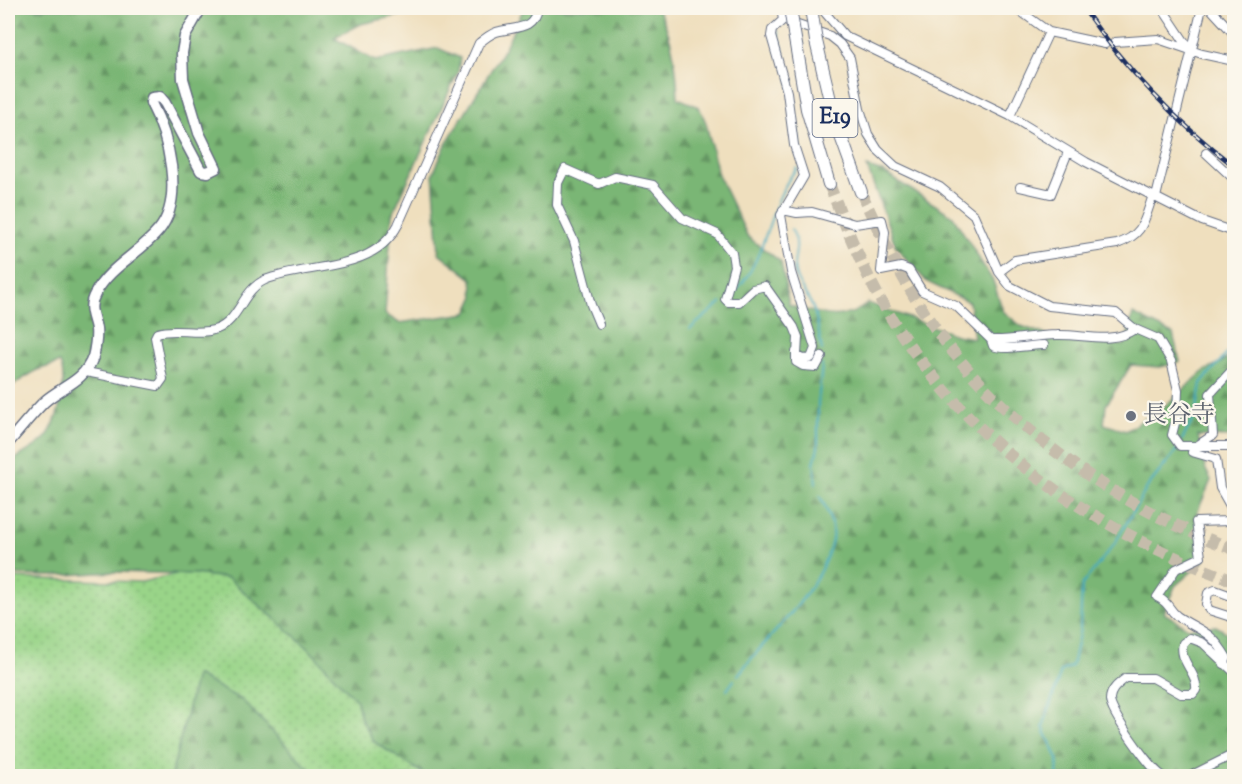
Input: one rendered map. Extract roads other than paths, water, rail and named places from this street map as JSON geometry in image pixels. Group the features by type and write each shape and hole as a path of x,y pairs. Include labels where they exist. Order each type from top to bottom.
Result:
{"highway":[{"name":"E19","path":"790,8 807,109 829,184"},
{"name":"E19","path":"811,8 834,117 861,192"}],"main road":[{"path":"10,437 44,403 78,381 86,372 93,355 97,330 90,305 94,295 103,282 159,230 171,206 167,144 164,130 151,103 152,98 160,97 165,103 201,171 208,172 216,168 199,133 183,79 182,53 185,36 201,8"}],"street":[{"path":"86,372 158,386 162,379 155,338 158,333 217,329 231,318 249,292 259,283 274,277 344,263 364,255 385,242 396,228 406,203 435,148 479,43 499,31 528,26 535,18 537,8"},
{"path":"781,8 783,20"},
{"path":"821,8 845,36 1010,116 1068,152 1202,221 1234,231"},
{"path":"1016,8 1049,32 1110,43 1158,39 1190,51 1234,61"},
{"path":"1162,8 1190,51"},
{"path":"999,272 1015,260 1117,244 1131,239 1143,225 1152,198 1156,196 1202,8"},
{"path":"1210,8 1234,34"},
{"path":"783,20 772,30 771,36 787,92 794,145 804,176 781,215 790,272 815,348 811,358 807,359 797,355 796,352"},
{"path":"783,20 830,36 840,45 850,58 860,109 868,134 878,150 896,166 940,187 974,214 999,272 1010,286 1049,306 1113,312 1136,329 1158,339 1171,361 1178,390 1177,415 1172,435 1180,446 1234,446"},
{"path":"1010,116 1049,32"},
{"path":"1020,187 1052,194 1068,152"},
{"path":"1206,153 1234,179"},
{"path":"599,324 591,305 574,242 557,205 558,183 565,169 599,184 615,177 653,185 682,218 717,234 732,253 734,266 724,299 728,302 739,302 753,289 765,286 794,327 798,338 796,362 803,366 816,367 822,356"},
{"path":"783,210 797,213 812,212 855,224 884,222 881,271 901,267 909,270 922,291 956,306 991,340 993,346 1002,349 1024,345 1044,345"},
{"path":"1234,295 1231,311 1234,313"},
{"path":"991,340 1007,341 1057,335 1112,338 1126,335 1136,329"},
{"path":"1224,664 1227,658 1219,643 1203,629 1174,614 1168,602 1157,597 1176,569 1201,557 1196,522 1230,520 1233,511 1220,488 1215,459 1192,452 1195,447 1213,435 1210,394 1234,368"},
{"path":"1234,597 1215,590 1208,593 1206,600 1209,610 1234,618"},
{"path":"1163,777 1139,753 1111,706 1112,693 1126,678 1139,677 1153,678 1181,694 1192,694 1196,690 1196,680 1181,652 1183,643 1190,638 1203,643 1234,672"},
{"path":"1190,777 1234,754"}],"waterway":[{"path":"778,31 792,90 801,153"},
{"path":"730,296 743,283 752,268 779,199 797,168"},
{"path":"791,229 796,243 795,271 815,313 822,350"},
{"path":"690,329 721,303"},
{"path":"1182,440 1196,415 1201,383 1234,346"},
{"path":"816,484 814,463 818,448 818,403 822,365"},
{"path":"1057,776 1058,759 1043,727 1061,671 1072,666 1080,629 1082,585 1115,543 1148,486 1177,450"},
{"path":"738,675 791,614 815,581 824,563 831,544 832,532 830,519 820,496"},
{"path":"727,690 734,680"}],"tunnel":[{"path":"829,184 859,256 885,308 928,370 963,411 1002,448 1043,481 1087,511 1183,561 1234,581"},
{"path":"861,192 898,268 919,304 943,339 1003,406 1037,437 1112,490 1151,513 1234,549"}],"railway":[{"path":"1083,8 1116,52 1152,93 1234,166"}],"place":[{"name":"長谷寺","path":"1131,416"}]}
